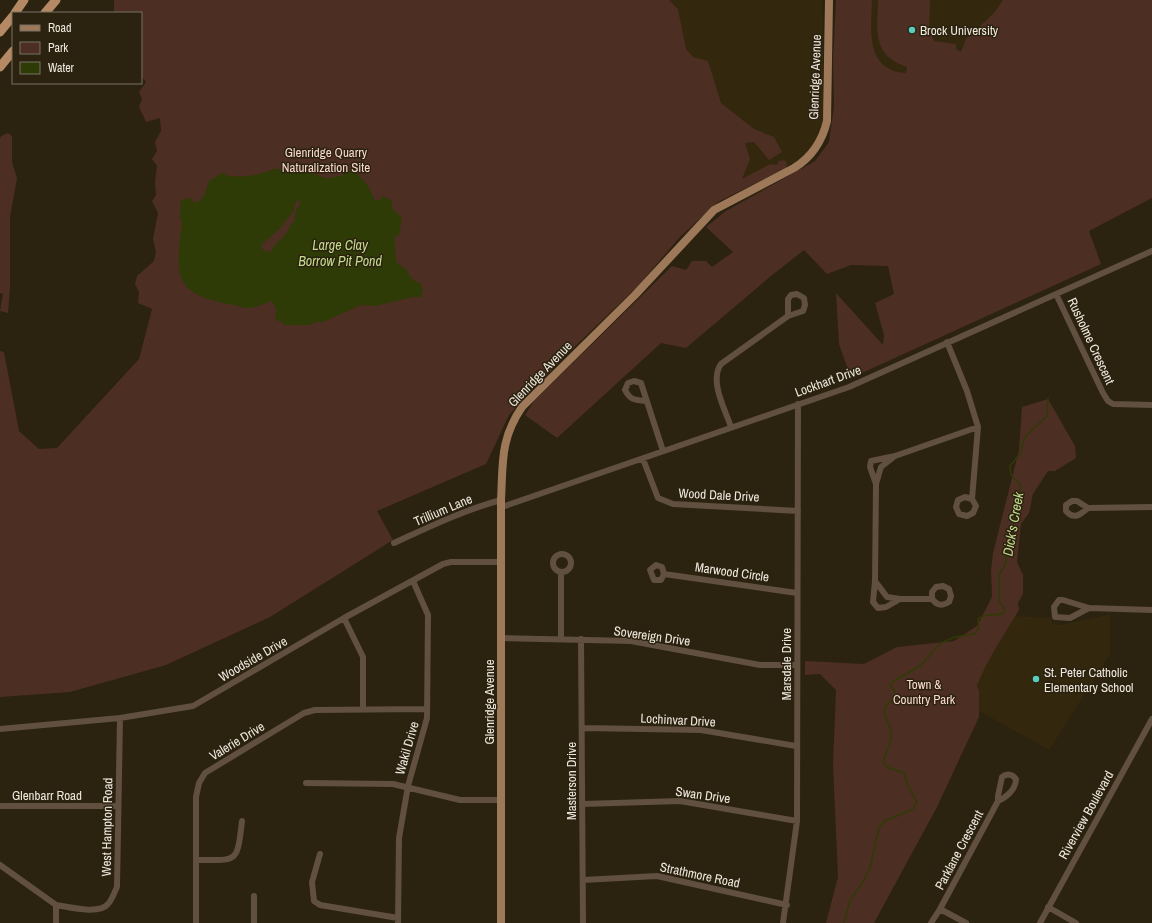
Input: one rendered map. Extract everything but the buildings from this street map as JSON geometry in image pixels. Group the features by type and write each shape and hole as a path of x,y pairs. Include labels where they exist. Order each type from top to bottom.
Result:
{"highway":[{"path":"17,12 24,0"},
{"path":"41,12 48,0"},
{"path":"46,12 56,0"},
{"path":"0,32 12,17"},
{"path":"0,67 12,52"}],"main road":[{"name":"Glenridge Avenue","path":"502,923 501,503 503,445 513,420 522,407 635,295 714,210 794,168 814,151 821,140 827,121 829,0"}],"street":[{"name":"Lockhart Drive","path":"501,503 643,459 849,387 1152,251"},
{"name":"Rusholme Crescent","path":"1056,294 1102,393 1108,400 1114,404 1152,404"},
{"path":"731,427 716,382 716,371 721,364 788,316"},
{"path":"948,342 967,391 978,427 972,499"},
{"path":"645,401 663,451"},
{"name":"Marsdale Drive","path":"783,923 787,906 797,821 798,404"},
{"path":"876,484 870,467 871,461 895,456 978,427"},
{"path":"895,456 881,467 876,484 875,581 872,602 875,606 886,607 900,599"},
{"name":"Wood Dale Drive","path":"643,459 658,498 673,504 798,510"},
{"name":"Trillium Lane","path":"394,543 444,520 501,503"},
{"path":"1088,508 1152,507"},
{"name":"Woodside Drive","path":"0,729 120,718 193,706 344,618 443,564 451,562 501,562"},
{"path":"560,572 561,639"},
{"name":"Marwood Circle","path":"664,574 797,593"},
{"name":"Wakil Drive","path":"398,920 399,838 408,786 427,718 428,615 413,581"},
{"path":"875,581 886,597 900,599 932,599"},
{"path":"1089,608 1070,618 1055,617 1054,607 1059,600 1089,608 1152,610"},
{"path":"344,618 362,657 363,709"},
{"name":"Sovereign Drive","path":"502,638 631,641 760,666 797,665"},
{"name":"Masterson Drive","path":"581,639 583,923"},
{"name":"Valerie Drive","path":"196,923 196,797 199,783 205,773 304,713 315,710 427,709"},
{"name":"West Hampton Road","path":"56,905 96,910 104,908 109,904 117,887 120,718"},
{"name":"Riverview Boulevard","path":"1040,923 1152,719"},
{"name":"Lochinvar Drive","path":"582,728 701,730 796,746"},
{"path":"306,784 393,784 408,786 460,800 501,800"},
{"name":"Swan Drive","path":"582,804 680,801 797,821"},
{"name":"Parklane Crescent","path":"931,923 998,801"},
{"name":"Glenbarr Road","path":"0,806 118,806"},
{"path":"196,860 228,860 236,855 239,845 242,821"},
{"path":"320,854 312,882 314,901 320,905 398,920"},
{"path":"0,865 56,905 56,923"},
{"name":"Strathmore Road","path":"583,880 657,876 787,906"},
{"path":"254,896 254,923"},
{"path":"1048,907 1076,923"},
{"name":"Parklane Crescent","path":"940,909 966,923"}],"shaded area":[{"path":"669,0 822,0 824,117 816,141 803,157 796,162 717,201 678,10"},
{"name":"Brock University","path":"838,0 1009,0 963,61 898,78 837,61"},
{"name":"St. Peter Catholic Elementary School","path":"1110,614 1110,655 1049,750 979,711 977,672 1015,616 1051,618 1053,624 1061,625"}],"green space":[{"name":"Glenridge Quarry Naturalization Site","path":"114,0 669,0 678,9 686,49 693,57 708,61 721,103 754,129 774,137 782,152 769,160 754,142 745,143 750,159 742,179 770,164 777,165 779,161 784,160 787,163 786,168 718,202 679,238 638,286 568,353 509,415 486,464 377,511 393,540 270,617 166,665 70,692 0,697 0,351 4,352 19,431 39,449 57,448 139,359 152,309 138,303 139,292 135,284 137,276 154,261 156,252 153,239 158,213 152,201 156,195 155,181 157,166 152,159 157,151 155,142 161,131 160,118 146,122 139,107 142,99 139,92 146,82 142,77 142,12 114,12"},
{"path":"836,0 872,0 871,23 873,47 877,57 883,65 893,70 906,73 907,67 896,62 882,49 879,41 877,22 878,0 930,0 929,30 934,41 956,44 956,49 961,52 966,39 994,13 1003,0 1152,0 1152,198 1089,231 1101,264 851,378 839,344 836,293 883,345 884,335 875,303 894,294 888,266 851,265 827,274 804,250 686,348 661,343 557,438 525,415 534,401 672,266 686,270 692,261 706,261 712,267 733,252 706,227 726,211 815,161 829,142 834,106 833,62"},
{"path":"8,133 12,136 12,162 17,178 10,217 10,286 8,313 0,311 3,294 0,293 0,139 1,136"},
{"name":"Town & Country Park","path":"1048,399 1075,446 1076,458 1055,471 1048,471 1033,494 1029,513 1021,524 1017,562 1023,575 1023,594 1018,603 1019,610 991,657 977,686 979,691 979,717 937,807 874,923 826,923 838,877 833,764 836,690 820,674 805,675 805,661 864,664 897,647 954,641 977,626 992,597 991,570 993,553 1019,450 1022,407"}],"water":[{"name":"Large Clay Borrow Pit Pond","path":"274,169 298,169 326,178 342,176 345,171 355,171 368,186 375,200 379,201 383,196 392,201 392,208 402,218 399,235 395,236 396,262 408,271 410,278 414,277 412,280 420,283 423,289 421,297 413,297 375,306 361,305 323,322 316,322 309,325 284,325 281,321 277,321 275,316 277,310 272,301 255,307 245,308 210,300 196,294 185,284 181,277 180,271 179,249 182,220 180,218 181,200 190,198 194,202 199,202 205,194 209,181 224,172 225,175 238,177 256,175","holes":["297,200 301,202 296,211 294,222 290,225 288,231 275,245 272,251 267,252 262,249 262,244 280,228 294,210"]}],"waterway":[{"name":"Dick's Creek","path":"844,923 850,900 863,882 870,868 879,827 885,821 911,810 916,804 915,798 909,789 904,773 887,767 883,762 891,738 890,726 884,712 885,708 896,698 897,695 891,686 892,682 920,666 941,643 955,637 975,634 979,627 978,619 981,617 1004,613 1004,609 999,600 999,575 1006,563 1008,538 1015,520 1013,505 1021,488 1019,483 1011,475 1010,466 1020,454 1025,437 1047,416 1048,398"}],"place":[{"name":"Brock University","path":"912,30"},
{"name":"St. Peter Catholic Elementary School","path":"1036,679"}]}
